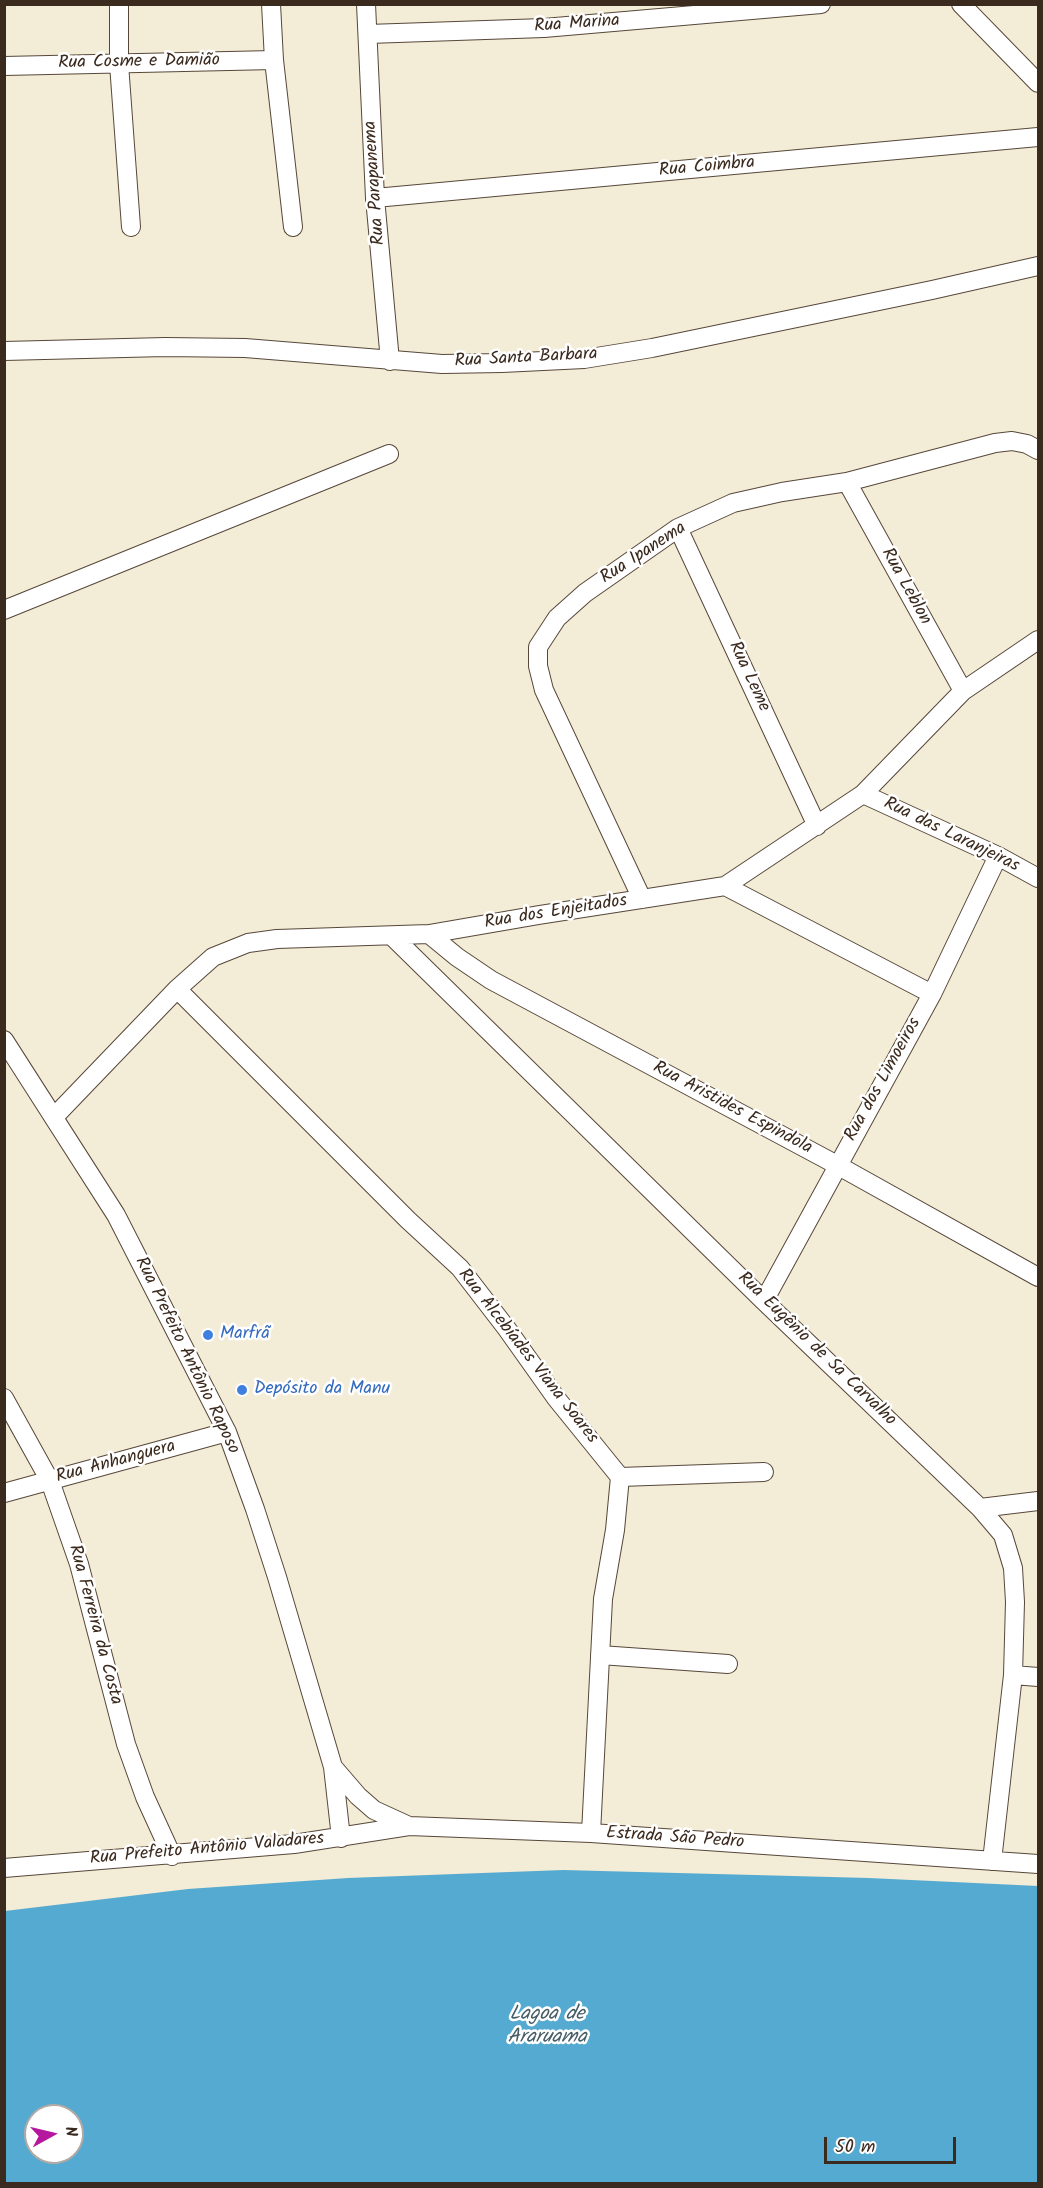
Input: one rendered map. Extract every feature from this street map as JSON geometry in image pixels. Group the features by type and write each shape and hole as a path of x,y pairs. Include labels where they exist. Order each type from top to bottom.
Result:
{"street":[{"path":"119,4 119,64 131,227"},
{"path":"271,4 274,60 293,227"},
{"name":"Rua Parapanema","path":"366,4 375,198 390,361"},
{"name":"Rua Marina","path":"368,34 544,28 821,4"},
{"path":"961,4 1038,83"},
{"name":"Rua Cosme e Damião","path":"4,66 274,60"},
{"name":"Rua Coimbra","path":"375,198 1038,137"},
{"name":"Rua Santa Barbara","path":"4,351 165,346 322,353 442,364 584,359 652,348 932,291 1038,266"},
{"name":"Rua Ipanema","path":"642,899 544,690 538,666 538,647 557,618 585,593 678,528 733,503 782,492 847,482 995,443 1012,441 1027,444 1038,450"},
{"path":"4,610 389,454"},
{"name":"Rua Leblon","path":"847,482 963,691"},
{"name":"Rua Leme","path":"678,528 817,826"},
{"name":"Rua dos Enjeitados","path":"55,1116 177,988 213,957 248,943 277,939 429,934 725,886 863,794 963,691 1038,640"},
{"name":"Rua das Laranjeiras","path":"863,794 998,856 1038,878"},
{"name":"Rua dos Limoeiros","path":"764,1301 932,993 998,856"},
{"path":"725,886 932,993"},
{"name":"Rua Aristides Espindola","path":"429,934 491,980 837,1165 1038,1277"},
{"name":"Rua Eugênio de Sa Carvalho","path":"392,936 764,1301 980,1508 1003,1535 1013,1568 1015,1602 1013,1675 992,1861"},
{"name":"Rua Alcebíades Viana Soares","path":"177,988 408,1220 459,1268 507,1329 556,1398 620,1477"},
{"name":"Rua Prefeito Antônio Raposo","path":"4,1040 55,1116 116,1215 226,1432 255,1509 277,1577 333,1767 341,1838"},
{"name":"Rua Ferreira da Costa","path":"4,1398 50,1481 79,1564 126,1744 145,1797 172,1856"},
{"name":"Rua Anhanguera","path":"4,1493 226,1432"},
{"path":"591,1833 603,1599 615,1530 620,1477 764,1472"},
{"path":"980,1508 1038,1501"},
{"path":"600,1655 728,1664"},
{"path":"1013,1675 1038,1677"},
{"name":"Estrada São Pedro","path":"333,1767 358,1796 374,1810 409,1826 591,1833 1038,1864"},
{"name":"Rua Prefeito Antônio Valadares","path":"4,1868 172,1856 341,1838 409,1826"}],"water":[{"name":"Lagoa de Araruama","path":"563,1870 869,1878 1038,1886 1038,2183 5,2183 5,1911 188,1889 348,1878"}],"place":[{"name":"Marfrã","path":"208,1335"},
{"name":"Depósito da Manu","path":"242,1390"}]}
